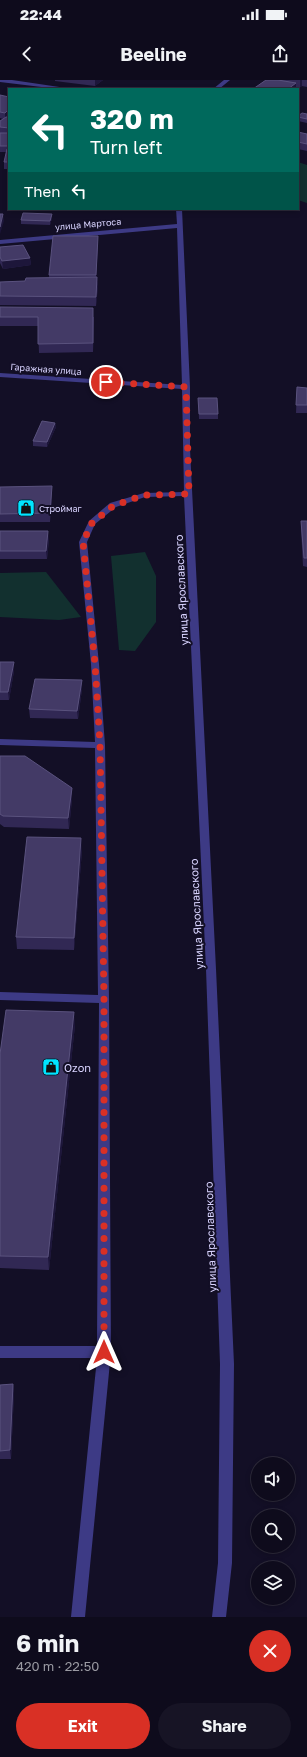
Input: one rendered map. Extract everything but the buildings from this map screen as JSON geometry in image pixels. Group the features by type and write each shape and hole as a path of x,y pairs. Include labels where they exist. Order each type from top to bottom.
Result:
{"street":[{"path":"0,80 62,88"},
{"path":"217,88 227,80"},
{"name":"улица Ярославского","path":"179,210 178,226 186,387 189,494 227,1364 225,1563 219,1617"},
{"name":"улица Мартоса","path":"0,242 178,226"},
{"name":"Гаражная улица","path":"0,375 186,387"},
{"path":"78,1617 104,1352 104,999 100,744 95,664 83,542 92,523 113,506 144,495 189,494"},
{"path":"0,742 100,744"},
{"path":"0,996 104,999"},
{"path":"0,1352 104,1352"}],"green space":[{"path":"299,162 307,165 307,203 299,200"},
{"path":"145,552 156,576 156,622 135,651 119,650 111,556"},
{"path":"46,572 81,617 59,620 0,617 0,573"}],"place":[{"name":"Строймаг","path":"26,508"},
{"name":"Ozon","path":"51,1067"}],"route":[{"path":"104,1352 104,999 100,744 95,664 83,542 92,523 113,506 144,495 189,494 186,449 186,387 106,382"}]}
